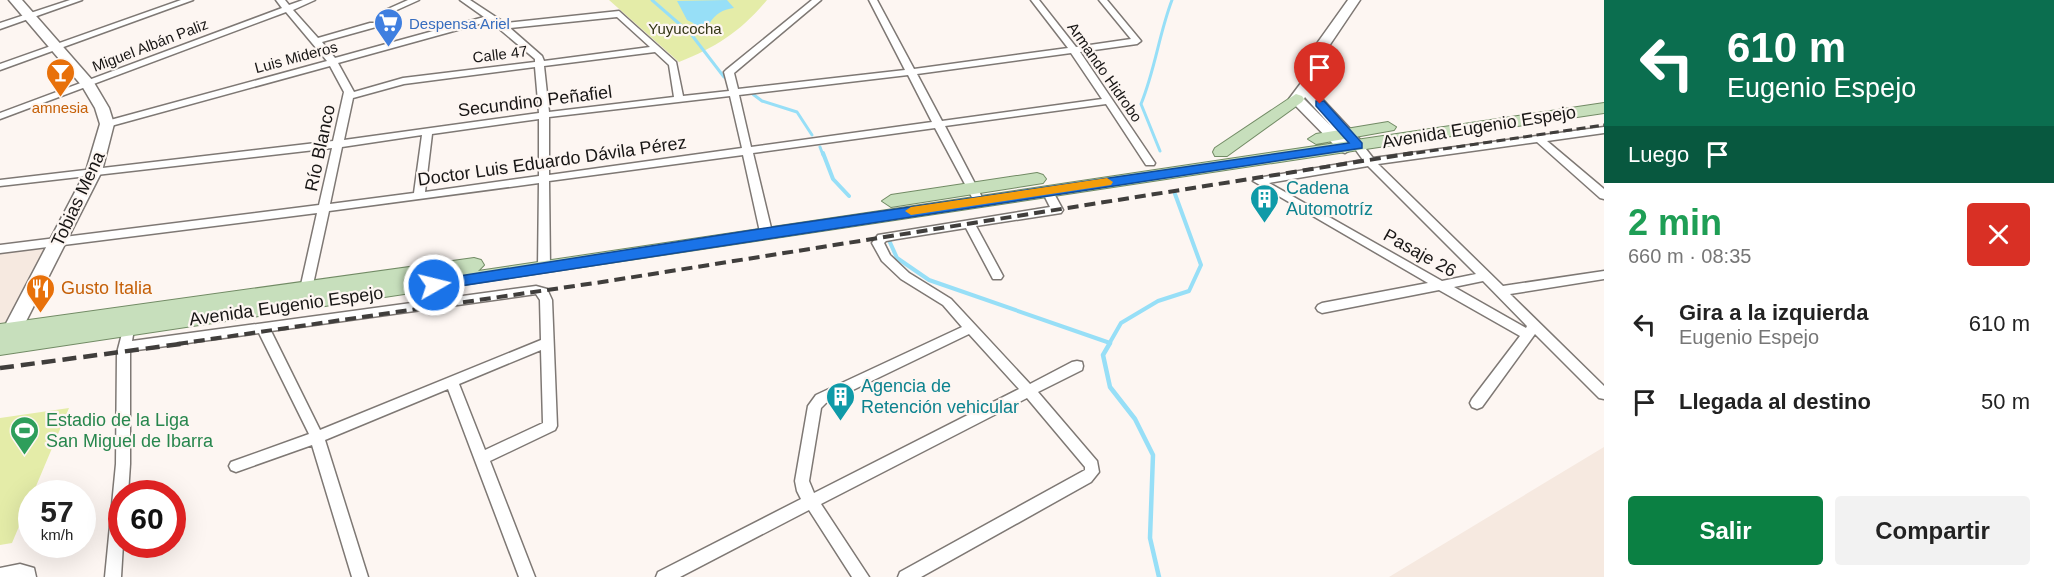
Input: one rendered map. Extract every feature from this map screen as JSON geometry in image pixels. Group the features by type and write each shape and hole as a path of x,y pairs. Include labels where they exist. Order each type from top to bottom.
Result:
{"main road":[{"path":"1221,152 1301,94"},
{"name":"Avenida Eugenio Espejo","path":"4,339 126,338 544,262 975,194 1150,163 1221,152 1354,147 1604,96"},
{"name":"Avenida Eugenio Espejo","path":"975,194 1047,191 1604,108"},
{"name":"Avenida Eugenio Espejo","path":"4,339 306,289 544,262"}],"street":[{"path":"15,0 88,84 102,108 107,124"},
{"path":"0,26 78,0"},
{"path":"0,67 189,0"},
{"name":"Río Blanco","path":"280,0 334,63 349,92 306,289"},
{"name":"Miguel Albán Paliz","path":"0,116 310,0"},
{"path":"385,12 415,0"},
{"path":"464,0 503,26 539,58 544,115 544,262"},
{"path":"765,227 729,72 731,68 791,23 816,0"},
{"path":"873,0 975,194"},
{"name":"Armando Hidrobo","path":"1035,0 1074,50 1150,163"},
{"name":"Secundino Peñafiel","path":"0,183 338,144 544,115 733,91 911,72 1137,41 1103,0"},
{"path":"1354,0 1320,49 1301,94 1499,291 1531,331 1604,394"},
{"path":"503,26 619,14 673,64 679,99"},
{"name":"Luis Mideros","path":"107,124 492,18"},
{"path":"317,41 373,25"},
{"name":"Calle 47","path":"348,96 403,81 657,50"},
{"name":"Doctor Luis Eduardo Dávila Pérez","path":"0,249 324,209 939,126 1107,101"},
{"name":"Tobias Mena","path":"4,339 60,241 94,171 107,124"},
{"path":"1354,147 1540,140 1604,130"},
{"path":"419,196 427,132"},
{"path":"1540,140 1604,195"},
{"name":"Pasaje 26","path":"1354,147 1258,181 1262,186 1440,284 1531,331"},
{"path":"906,577 1086,478 1092,472 1092,465 1029,391 947,302 893,266 878,243 882,238 897,235 1057,210 1047,191"},
{"path":"970,225 997,276"},
{"path":"1499,291 1604,275"},
{"path":"1322,309 1483,277"},
{"path":"112,577 123,464 126,338 263,329 536,290 543,291 546,300 550,426 482,458"},
{"path":"861,577 810,501 802,481 815,406 821,399 971,328"},
{"path":"263,329 317,437 360,577"},
{"path":"1477,404 1531,331"},
{"path":"236,466 317,437 546,343"},
{"path":"664,577 1077,366"},
{"path":"452,382 527,577"},
{"path":"0,574 20,571 28,573 28,577"}],"shaded area":[{"path":"47,247 11,322 0,323 0,254"},
{"path":"1604,447 1604,577 1389,577"}],"green space":[{"name":"Yuyucocha","path":"609,0 767,0 748,21 727,37 679,62"},
{"name":"Estadio de la Liga San Miguel de Ibarra","path":"69,408 39,480 18,480 18,529 12,543 0,545 0,418"}],"water":[{"path":"727,0 734,8 717,15 709,24 712,28 697,30 693,23 687,20 677,1"}],"waterway":[{"path":"652,0 691,34 724,77"},
{"path":"1160,151 1141,104 1172,0"},
{"path":"750,92 762,101 797,112 812,135"},
{"path":"820,147 823,155"},
{"path":"823,153 833,179 849,196"},
{"path":"1110,343 1121,323 1158,301 1189,291 1201,265 1175,194"},
{"path":"888,238 897,258 929,280 1110,343"},
{"path":"1110,343 1103,355 1110,387 1135,419 1153,455 1150,538 1159,577"}],"railway":[{"path":"1403,155 1604,125"},
{"path":"177,344 602,282 1413,153"},
{"path":"0,368 188,343"}],"slow traffic":[{"path":"911,211 1107,182"}],"place":[{"name":"Despensa Ariel","path":"388,48"},
{"name":"amnesia","path":"60,98"},
{"name":"Cadena Automotríz","path":"1265,224"},
{"name":"Gusto Italia","path":"40,314"},
{"name":"Agencia de Retención vehicular","path":"840,422"},
{"name":"Estadio de la Liga San Miguel de Ibarra","path":"25,456"}],"route":[{"path":"434,285 766,232 1358,146 1349,133 1320,104"}]}
